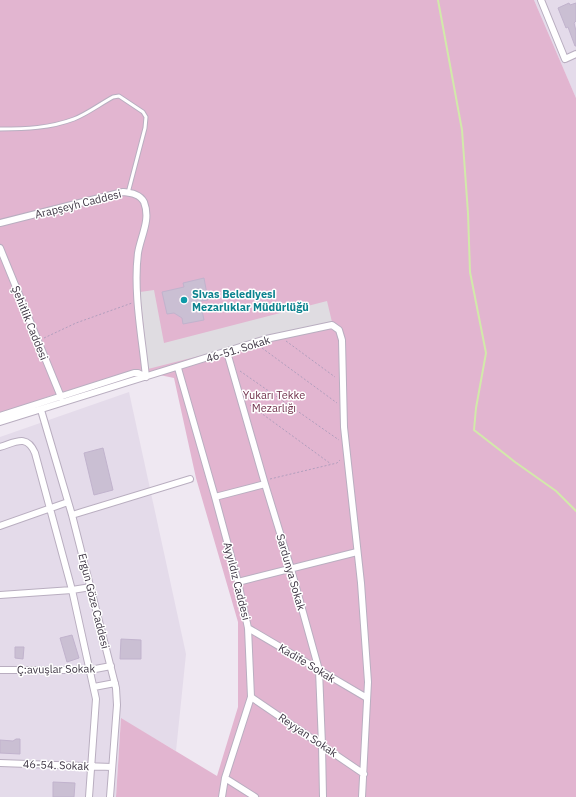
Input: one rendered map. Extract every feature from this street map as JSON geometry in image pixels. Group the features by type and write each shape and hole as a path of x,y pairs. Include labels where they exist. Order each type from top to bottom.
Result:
{"street":[{"path":"540,0 565,58 576,54"},
{"name":"Arapşeyh Caddesi","path":"0,224 123,192 140,197 144,202 147,217 138,251 136,279 146,377"},
{"name":"Şehitlik Caddesi","path":"0,248 61,397"},
{"name":"46-51. Sokak","path":"0,418 41,410 280,336 332,325 337,328 341,335 342,382"},
{"name":"Sardunya Sokak","path":"227,352 319,670 323,797"},
{"name":"Ayyıldız Caddesi","path":"178,368 238,582 248,628 251,697 225,778 222,797"},
{"name":"46-51. Sokak","path":"0,418 134,373 138,373 146,377"},
{"path":"342,382 346,445 366,646 368,682 362,797"},
{"name":"Ergun Göze Caddesi","path":"41,410 72,515 115,683 117,705 110,797"},
{"name":"Ergun Göze Caddesi","path":"0,447 17,441 26,442 33,447 36,453 72,590 96,699 89,797"},
{"path":"72,515 190,479"},
{"path":"215,497 264,482"},
{"path":"0,526 68,502"},
{"path":"238,582 357,552"},
{"path":"0,595 72,590 91,587"},
{"name":"Kadife Sokak","path":"248,628 366,698"},
{"name":"Ç:avuşlar Sokak","path":"0,670 90,670 111,666"},
{"path":"94,687 115,683"},
{"name":"Reyyan Sokak","path":"251,697 364,774"},
{"name":"46-54. Sokak","path":"0,763 112,767"},
{"path":"225,778 255,797"}],"lane":[{"path":"0,130 29,129 52,126 76,118 119,96 143,112 146,117 145,128 128,193"}],"path":[{"path":"37,341 76,323 138,301"},
{"path":"280,336 342,382"},
{"path":"256,343 344,407"},
{"path":"231,364 346,445"},
{"path":"241,399 331,464"},
{"path":"264,482 337,463 340,460"}],"shaded area":[{"path":"534,0 576,0 576,98 563,68"},
{"path":"154,290 164,343 327,301 332,322 148,369 140,292"},
{"path":"129,392 186,654 176,751 121,719 116,797 0,797 0,437"}],"green space":[{"name":"Yukarı Tekke Mezarlığı","path":"0,0 534,0 576,98 576,797 116,797 121,718 217,776 238,707 238,622 196,478 174,378 136,370 50,396 0,414"}],"building":[{"path":"569,3 570,5 576,3 576,21 574,23 576,31 576,46 568,27 566,28 558,8"},
{"name":"Sivas Belediyesi Mezarlıklar Müdürlüğü","path":"204,278 208,300 200,301 204,320 183,324 182,318 174,313 167,314 162,292 184,287 183,283"},
{"path":"103,448 113,490 94,495 84,453"},
{"path":"72,635 79,658 67,662 60,638"},
{"path":"121,639 141,640 141,659 120,659"},
{"path":"15,647 24,647 23,659 15,658"},
{"path":"20,739 20,754 0,753 0,740 13,741"},
{"path":"53,782 75,783 74,797 53,797"}],"waterway":[{"path":"438,0 462,130 468,213 470,272 486,353 476,408 474,430 515,462 556,491 576,511"}],"place":[{"name":"Sivas Belediyesi Mezarlıklar Müdürlüğü","path":"184,300"}]}
